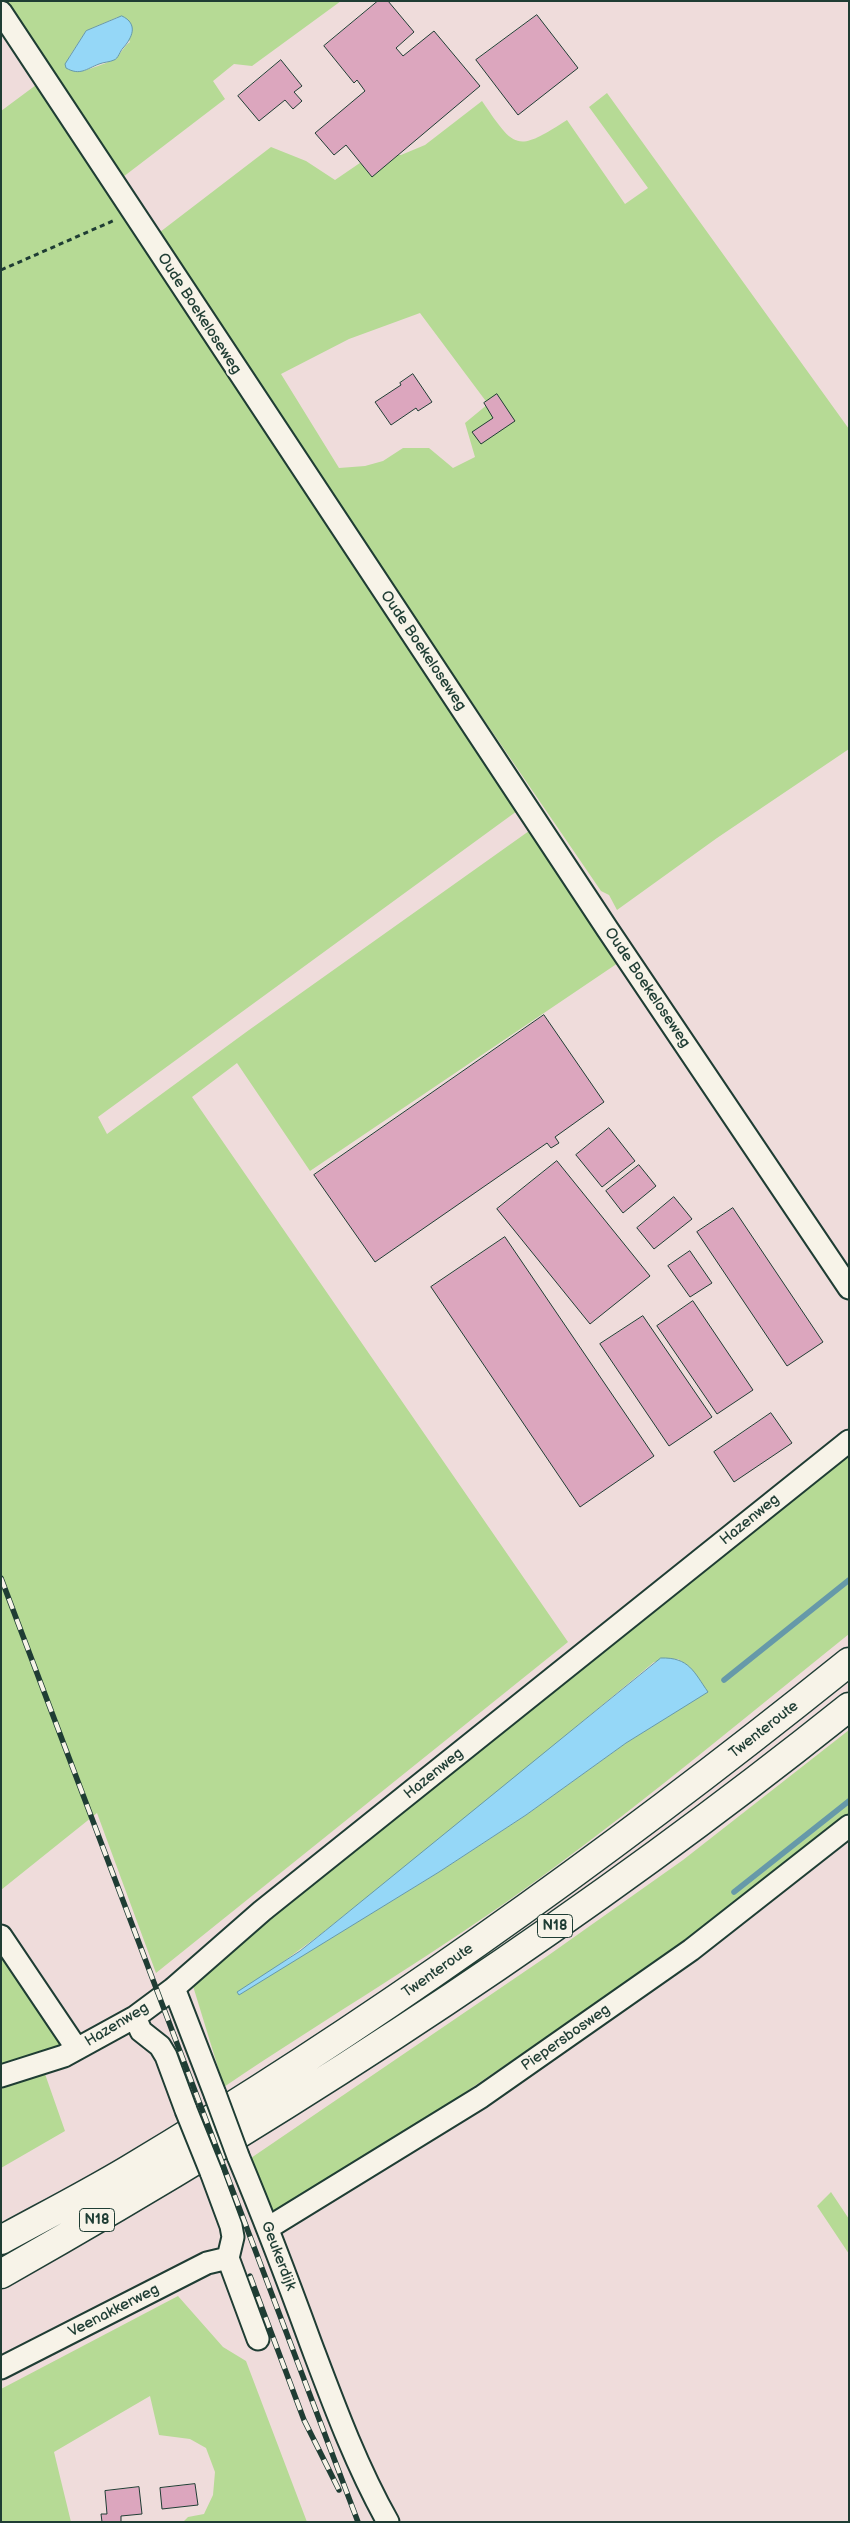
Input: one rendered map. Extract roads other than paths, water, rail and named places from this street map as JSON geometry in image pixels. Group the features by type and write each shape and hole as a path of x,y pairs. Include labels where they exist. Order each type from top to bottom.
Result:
{"highway":[{"name":"Twenteroute","path":"1,2240 126,2171 269,2083 390,2004 564,1882 687,1790 849,1662"},
{"name":"Twenteroute","path":"1,2274 141,2196 286,2107 513,1956 733,1799 849,1707"}],"street":[{"name":"Oude Boekeloseweg","path":"1,12 602,922 849,1288"},
{"name":"Hazenweg","path":"1,2076 77,2049 135,2017 174,1988 262,1912 849,1441"},
{"name":"Piepersbosweg","path":"268,2228 481,2097 691,1950 849,1826"},
{"path":"1,1936 77,2049"},
{"name":"Geukerdijk","path":"174,1988 238,2156 268,2228 341,2423 365,2481 388,2522"},
{"path":"135,2017 141,2031 160,2046 166,2056 211,2172 231,2226 233,2238 228,2258 258,2339"},
{"name":"Veenakkerweg","path":"1,2368 207,2263 228,2258"}],"water":[{"path":"122,16 131,23 132,31 129,40 118,57 79,72 66,68 65,64 86,31"},
{"path":"661,1658 678,1660 690,1667 708,1692 626,1743 526,1815 439,1872 239,1995 237,1992 300,1951"}],"waterway":[{"path":"724,1680 849,1580"},
{"path":"734,1892 849,1801"}],"railway":[{"path":"1,1578 358,2522"},
{"path":"250,2276 304,2420 339,2490"}]}
